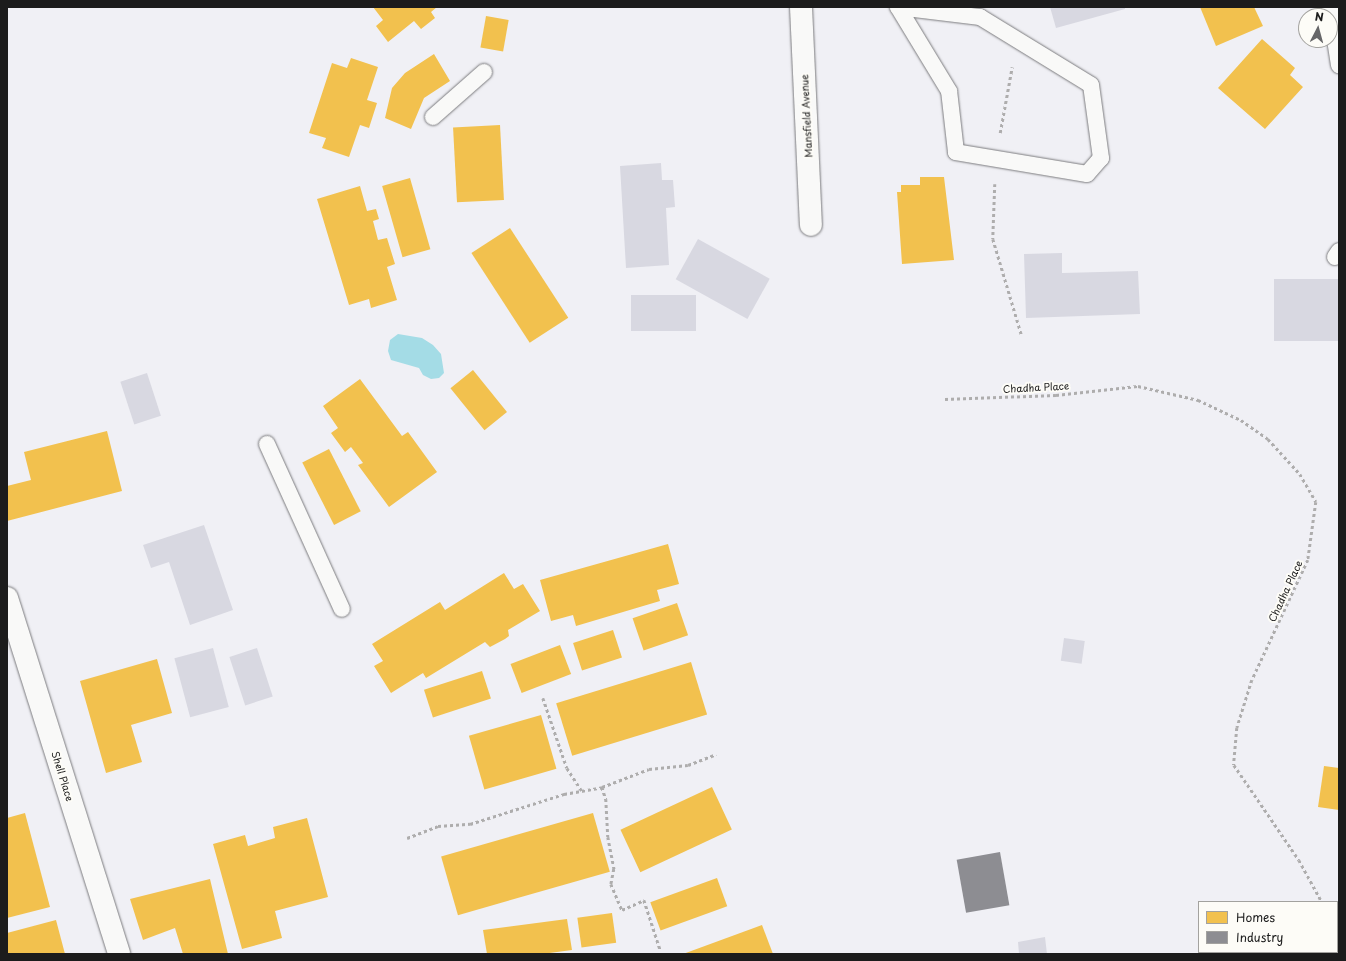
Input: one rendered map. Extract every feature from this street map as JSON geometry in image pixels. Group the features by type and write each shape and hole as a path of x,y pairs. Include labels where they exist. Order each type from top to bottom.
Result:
{"street":[{"name":"Mansfield Avenue","path":"801,7 811,224"},
{"name":"Shell Place","path":"7,598 118,954"}],"lane":[{"path":"898,7 980,17 1092,85 1102,158 1087,174 956,152 949,91 898,7"},
{"path":"1330,7 1339,65"},
{"path":"433,117 484,72"},
{"path":"266,444 342,609"}],"path":[{"path":"1016,39 996,159 993,239 1022,336"},
{"name":"Chadha Place","path":"944,399 1056,395 1138,386 1198,400 1241,420 1268,439 1300,474 1316,502 1308,560 1252,680 1237,728 1234,765 1299,860 1321,901"},
{"path":"543,698 567,768 582,791"},
{"path":"407,838 438,826 470,824 582,791 602,787 649,769 688,765 716,754"},
{"path":"602,787 606,799 608,837 614,870 610,884 622,910 644,900 660,949"}],"water":[{"path":"398,334 422,338 433,345 441,354 444,373 439,378 431,379 423,375 419,368 391,360 388,351 390,340"}],"building: Homes":[{"path":"373,7 437,7 431,12 435,18 421,29 414,21 388,42 376,26 383,20"},
{"path":"1200,7 1254,7 1263,26 1216,46"},
{"path":"486,16 509,20 503,52 480,48"},
{"path":"1262,39 1295,68 1290,75 1303,87 1265,129 1218,88"},
{"path":"434,54 450,81 424,98 411,129 385,118 392,88 405,73"},
{"path":"351,58 378,67 367,100 377,103 369,128 360,125 349,157 322,148 326,138 309,133 332,63 347,68"},
{"path":"500,125 504,200 457,202 453,127"},
{"path":"920,177 944,177 954,260 902,264 897,192 901,192 901,185 920,185"},
{"path":"410,178 430,249 403,257 382,186"},
{"path":"360,186 367,211 376,209 379,219 373,221 378,240 387,238 395,264 387,267 397,300 371,308 369,299 349,305 317,199"},
{"path":"510,228 568,318 530,343 471,253"},
{"path":"473,370 507,412 484,430 450,388"},
{"path":"360,379 402,436 408,432 437,472 389,507 358,465 363,463 351,447 345,452 331,433 338,428 323,406"},
{"path":"107,431 122,491 7,521 7,486 31,480 24,452"},
{"path":"329,449 361,511 334,525 302,463"},
{"path":"668,544 679,584 657,590 660,601 576,626 573,615 551,621 540,580"},
{"path":"504,573 514,589 523,584 540,611 508,630 509,636 505,639 490,647 485,642 426,678 423,673 391,693 374,666 383,661 372,644 440,602 445,610"},
{"path":"677,603 688,635 644,650 633,618"},
{"path":"613,630 622,658 582,671 573,643"},
{"path":"560,645 571,674 522,693 511,664"},
{"path":"157,659 172,713 131,725 142,762 106,773 80,681"},
{"path":"691,662 707,715 572,756 556,703"},
{"path":"482,671 491,699 433,717 424,690"},
{"path":"541,715 556,769 484,790 469,736"},
{"path":"1324,766 1339,768 1339,810 1318,807"},
{"path":"712,787 732,830 640,872 620,830"},
{"path":"25,813 50,907 7,918 7,818"},
{"path":"593,813 610,872 458,915 441,857"},
{"path":"307,818 328,897 275,911 282,938 242,949 213,844 245,835 248,846 275,838 273,827"},
{"path":"717,878 727,906 661,930 650,902"},
{"path":"210,879 228,954 183,954 175,928 143,940 130,899"},
{"path":"612,913 616,943 582,948 577,918"},
{"path":"567,919 572,950 542,954 487,954 483,930"},
{"path":"56,920 65,954 7,954 7,933"},
{"path":"762,925 773,954 683,954"}],"building: Industry":[{"path":"1000,852 1009,905 966,913 957,860"}],"building: Other":[{"path":"1050,7 1125,7 1125,9 1056,28"},
{"path":"661,163 662,180 673,180 675,207 666,208 669,265 626,268 620,166"},
{"path":"698,239 770,279 747,319 676,279"},
{"path":"1062,253 1062,273 1138,271 1140,314 1026,318 1024,254"},
{"path":"1274,279 1339,279 1339,341 1274,341"},
{"path":"631,295 696,295 696,331 631,331"},
{"path":"147,373 161,416 134,424 120,382"},
{"path":"204,525 233,610 190,625 169,562 151,568 143,545"},
{"path":"1064,638 1085,641 1082,664 1061,661"},
{"path":"213,648 229,707 190,717 174,658"},
{"path":"257,648 273,697 245,705 229,657"},
{"path":"1045,937 1047,954 1019,954 1018,942"}]}
